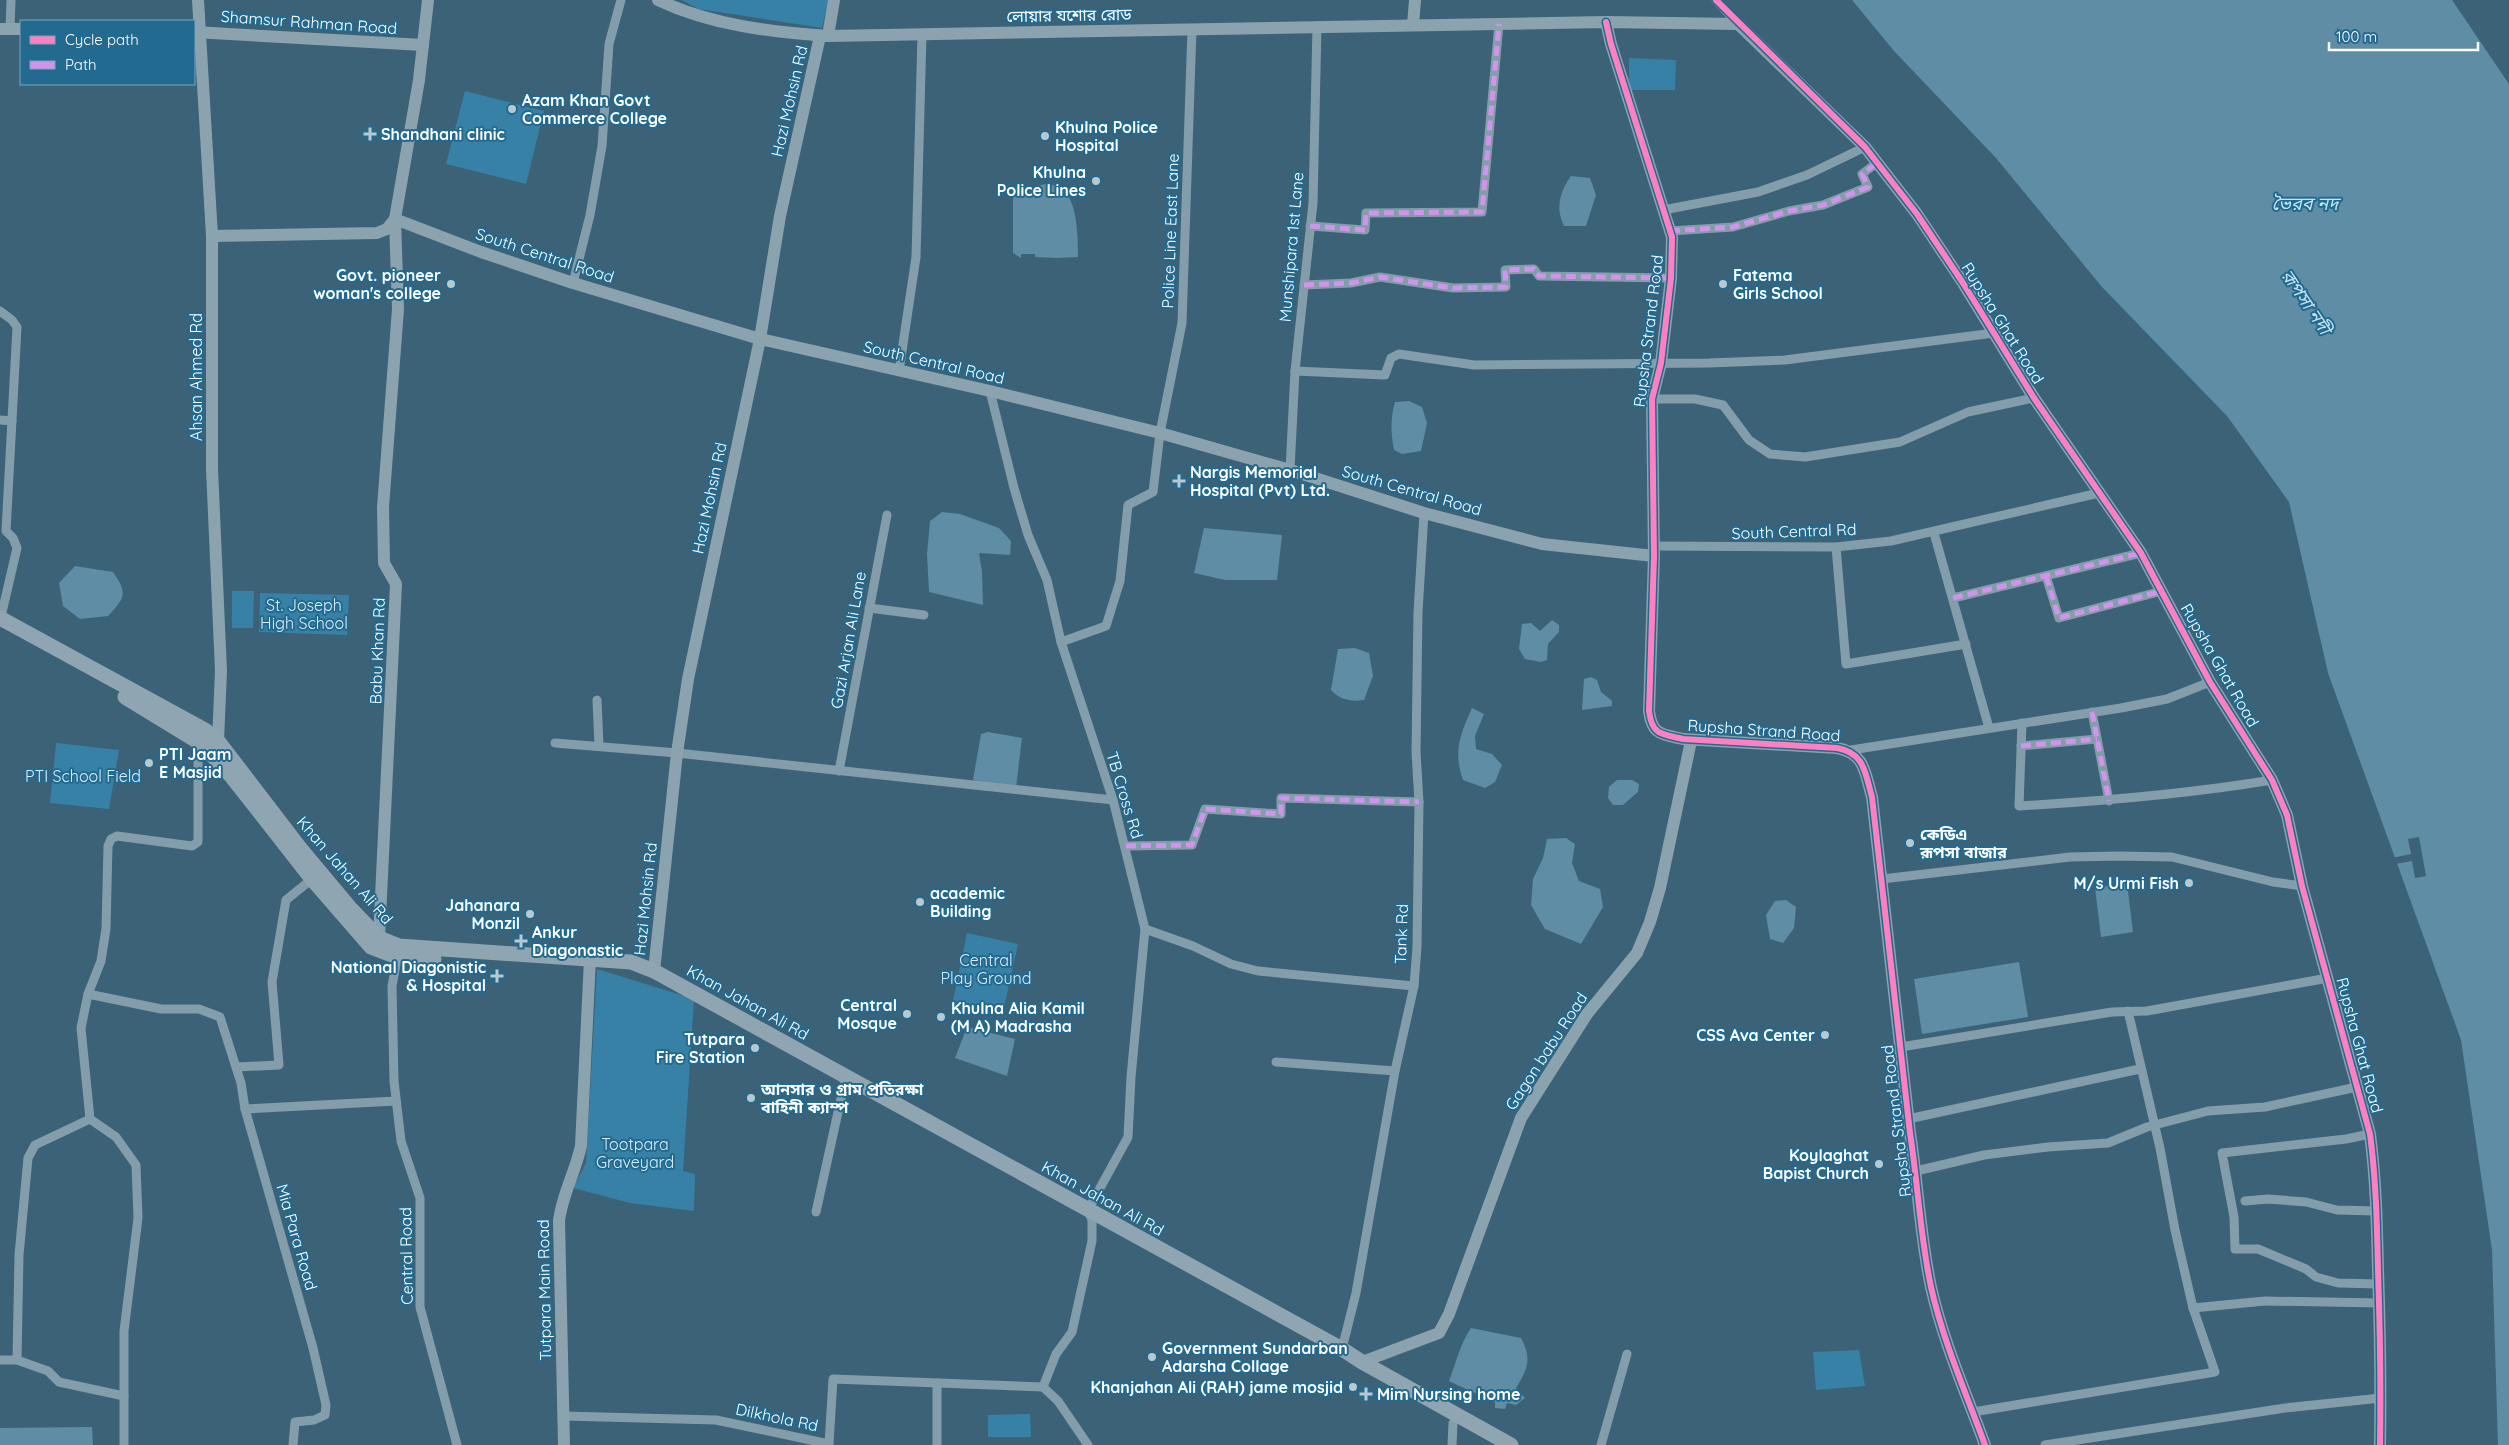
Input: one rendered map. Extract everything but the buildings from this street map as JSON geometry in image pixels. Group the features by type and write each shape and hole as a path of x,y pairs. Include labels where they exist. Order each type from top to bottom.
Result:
{"highway":[{"name":"Khan Jahan Ali Rd","path":"0,621 115,692 210,746 351,909 379,938 398,952"},
{"name":"Khan Jahan Ali Rd","path":"210,746 312,879 370,947 398,952 590,963 631,962 654,971 1090,1215 1492,1445"},
{"name":"Khan Jahan Ali Rd","path":"590,963 628,969 650,977 912,1124 1090,1215 1342,1348 1362,1362 1511,1445"}],"street":[{"path":"10,0 11,29"},
{"name":"Ahsan Ahmed Rd","path":"198,0 197,32 212,236 212,469 221,671 210,746"},
{"name":"Babu Khan Rd","path":"379,938 396,584 384,563 383,507 398,308 395,219 408,156 428,0"},
{"path":"574,283 590,215 602,146 609,44 621,0"},
{"name":"লোয়ার যশোর রোড","path":"658,0 682,12 756,29 824,36 1606,22 1738,24"},
{"name":"Hazi Mohsin Rd","path":"654,971 677,753 688,679 760,339 780,216 834,0"},
{"path":"1412,25 1415,0"},
{"path":"1716,0 1738,24"},
{"name":"Rupsha Strand Road","path":"1606,22 1611,44 1670,231 1671,278 1661,363 1652,399 1654,551 1649,711 1651,724 1656,731 1662,734 1691,740 1851,750 1861,761 1872,796 1922,1235 1932,1288 1946,1340 1986,1445"},
{"path":"1310,226 1365,230 1366,213 1482,212 1498,24"},
{"name":"Rupsha Ghat Road","path":"1738,24 1865,147 1917,214 2034,398 2141,553 2210,682 2272,780 2287,815 2302,886 2370,1134 2375,1170 2381,1398 2380,1445"},
{"name":"Munshipara 1st Lane","path":"1290,470 1295,371 1310,226 1317,26"},
{"name":"Police Line East Lane","path":"1061,642 1106,626 1120,581 1128,505 1153,492 1160,433 1182,322 1192,29"},
{"name":"Shamsur Rahman Road","path":"197,32 423,46"},
{"path":"900,371 916,257 922,34"},
{"path":"1663,210 1758,192 1807,175 1865,147"},
{"path":"1670,231 1733,228 1789,211 1823,205 1868,187 1862,174 1878,162"},
{"path":"212,236 377,233 387,229 395,219"},
{"name":"South Central Road","path":"395,219 481,252 574,283 760,339 990,391 1160,433 1290,470 1424,513 1542,544 1654,551"},
{"path":"1304,285 1351,283 1380,277 1453,288 1506,287 1505,270 1534,269 1539,276 1671,278"},
{"path":"0,311 12,320 17,327 6,531 13,538 16,548 0,621"},
{"path":"1295,371 1385,375 1391,358 1399,354 1474,365 1785,360 1994,333"},
{"name":"TB Cross Rd","path":"990,391 1014,488 1028,535 1047,580 1061,642 1113,800 1146,929 1131,1077 1128,1137 1090,1215"},
{"path":"1652,399 1695,399 1723,405 1749,440 1770,454 1805,457 1900,442 1968,412 2034,398"},
{"path":"0,420 12,421"},
{"name":"South Central Rd","path":"1654,551 1836,546 1891,541 2099,493"},
{"name":"Tank Rd","path":"1342,1348 1356,1293 1395,1071 1414,986 1417,947 1419,802 1416,752 1418,612 1424,513"},
{"name":"Gazi Arjan Ali Lane","path":"840,771 887,515"},
{"path":"1934,532 1989,728"},
{"path":"1836,546 1846,664 1966,644"},
{"path":"1953,598 2141,553"},
{"path":"2046,576 2059,618 2162,591"},
{"path":"869,608 924,615"},
{"path":"1851,750 2092,712 2167,698 2210,682"},
{"path":"597,700 599,746"},
{"path":"2092,712 2110,801"},
{"path":"2022,723 2019,806 2110,801 2216,789 2272,780"},
{"path":"2021,746 2097,739"},
{"name":"Gagon babu Road","path":"1362,1362 1438,1333 1449,1314 1520,1118 1587,1014 1637,953 1650,922 1660,888 1691,740"},
{"path":"555,743 677,753 1113,800"},
{"path":"124,1445 124,1330 138,1218 136,1164 116,1137 90,1119 81,1028 88,994 101,961 104,945 108,846 111,838 117,836 192,846 198,842 198,761 210,746"},
{"path":"1126,846 1192,845 1206,809 1281,814 1281,798 1419,802"},
{"path":"1882,879 2070,858 2119,856 2172,858 2273,882 2302,886"},
{"path":"236,1067 279,1065 272,982 286,900 312,879"},
{"path":"1146,929 1193,946 1231,964 1258,971 1414,986"},
{"name":"Central Road","path":"398,952 392,986 394,1081 401,1141 420,1198 420,1307 457,1445"},
{"name":"Tutpara Main Road","path":"564,1445 560,1336 559,1221 561,1200 576,1169 581,1146 590,963"},
{"path":"1901,1047 2112,1012 2147,1011 2328,978"},
{"name":"Mia Para Road","path":"88,994 161,1009 199,1009 220,1017 241,1083 245,1109 313,1348 326,1405 325,1415 314,1420 295,1422 293,1445"},
{"path":"1973,1412 2215,1372 2193,1308 2175,1230 2160,1148 2140,1069 2128,1011"},
{"path":"1276,1062 1395,1071"},
{"path":"1908,1119 2140,1069"},
{"path":"816,1212 844,1085"},
{"path":"1916,1171 1984,1155 2048,1147 2108,1143 2154,1126 2208,1111 2265,1107 2357,1087"},
{"path":"245,1109 396,1101"},
{"path":"18,1360 19,1255 28,1158 34,1145 90,1119"},
{"path":"2370,1134 2336,1141 2222,1154 2234,1217 2235,1249 2258,1249 2306,1269 2316,1277 2338,1284 2378,1284"},
{"path":"2245,1201 2268,1199 2306,1202 2337,1210 2376,1211"},
{"path":"1088,1445 1058,1401 1042,1386 1056,1354 1072,1332 1092,1241 1090,1215"},
{"path":"2193,1308 2265,1301 2379,1303"},
{"path":"1601,1445 1627,1354"},
{"path":"0,1360 18,1360 48,1371 60,1382 124,1396"},
{"name":"Dilkhola Rd","path":"564,1416 716,1420 797,1441 829,1444 833,1379 1042,1386"},
{"path":"937,1383 937,1445"},
{"path":"2045,1445 2285,1408 2381,1398"},
{"path":"1452,1445 1453,1423"}],"green space":[{"path":"681,0 828,0 822,28 699,9"},
{"path":"1629,58 1676,60 1675,90 1629,90"},
{"name":"Azam Khan Govt Commerce College","path":"465,91 544,111 526,184 446,164"},
{"name":"St. Joseph High School","path":"232,591 254,591 253,628 232,628"},
{"name":"St. Joseph High School","path":"260,593 349,595 347,635 259,632"},
{"name":"PTI School Field","path":"56,743 119,750 109,809 50,803"},
{"name":"Central Play Ground","path":"967,933 1018,944 1003,1012 953,1001"},
{"name":"Tootpara Graveyard","path":"597,969 694,999 683,1171 695,1174 694,1211 630,1203 573,1188 586,1163"},
{"path":"1859,1350 1865,1386 1816,1390 1813,1352"},
{"path":"1030,1414 1031,1437 988,1437 988,1415"}],"water":[{"name":"ভৈরব নদ","path":"1852,0 2452,0 2509,84 2509,1445 2498,1445 2492,1250 2461,1040 2328,673 2289,502 2227,416 2102,287 1996,158 1894,51"},
{"path":"1571,176 1590,178 1596,195 1586,226 1564,226 1561,219 1560,200"},
{"path":"1046,184 1061,188 1071,201 1076,220 1078,257 1035,257 1035,254 1021,254 1021,258 1013,253 1013,198 1018,190 1030,192 1035,186"},
{"path":"1409,401 1422,407 1427,423 1421,451 1402,454 1394,450 1392,414 1395,402"},
{"path":"942,512 960,514 999,528 1011,541 1010,555 979,553 982,571 983,605 929,592 927,554 930,521"},
{"path":"1204,528 1282,535 1277,580 1225,580 1194,573"},
{"path":"75,566 113,572 118,579 122,590 121,600 108,616 80,619 63,606 59,583"},
{"path":"1552,620 1559,625 1559,632 1548,644 1547,660 1541,662 1525,659 1519,649 1522,624 1531,623 1540,631"},
{"path":"1355,648 1369,653 1373,676 1364,700 1355,701 1346,700 1331,690 1338,649"},
{"path":"1591,677 1597,680 1601,692 1612,701 1612,706 1582,710 1584,679"},
{"path":"1472,708 1484,714 1475,736 1476,749 1492,754 1502,765 1495,782 1485,788 1463,780 1460,770 1459,743"},
{"path":"988,732 1022,738 1016,788 973,780 981,734"},
{"path":"1617,780 1632,780 1639,784 1638,792 1623,805 1613,805 1608,798 1609,787"},
{"path":"1566,838 1575,844 1572,863 1579,881 1600,889 1603,907 1581,944 1545,929 1531,905 1533,879 1543,858 1547,839"},
{"path":"2127,883 2133,932 2101,937 2095,888"},
{"path":"1786,900 1796,907 1794,928 1783,943 1770,939 1766,915 1775,901"},
{"path":"2019,962 2028,1017 1922,1034 1914,979"},
{"path":"967,1027 1015,1039 1007,1076 955,1058"},
{"path":"1471,1328 1521,1338 1527,1352 1527,1363 1526,1369 1516,1388 1525,1398 1516,1405 1507,1403 1505,1409 1495,1408 1495,1402 1449,1381 1461,1347"},
{"path":"92,1427 93,1445 0,1445 0,1428"}],"pier":[{"path":"2419,837 2426,876 2415,878 2412,861 2395,864 2392,858 2411,854 2408,839"}],"marked path":[{"path":"1310,226 1365,230 1366,213 1482,212 1499,24"},
{"path":"1670,231 1733,227 1789,211 1823,205 1868,187 1862,174 1878,162"},
{"path":"1304,285 1351,283 1380,277 1453,288 1506,287 1505,270 1534,269 1539,276 1671,278"},
{"path":"1953,598 2141,553"},
{"path":"2046,576 2059,618 2162,591"},
{"path":"2092,712 2109,801"},
{"path":"2021,746 2097,739"},
{"path":"1126,846 1192,845 1205,809 1281,814 1281,798 1419,802"}],"cycle path":[{"path":"1716,0 1865,147 1917,214 1963,283 2034,398 2141,553 2210,682 2272,780 2287,815 2302,886 2370,1134 2377,1236 2380,1445"},
{"path":"1606,22 1611,44 1672,237 1671,278 1661,363 1652,399 1654,556 1650,719 1652,725 1659,732 1683,739 1837,748 1853,754 1862,765 1872,797 1927,1268 1936,1307 1955,1367 1985,1445"}],"place":[{"name":"Azam Khan Govt Commerce College","path":"512,109"},
{"name":"Shandhani clinic","path":"370,134"},
{"name":"Khulna Police Hospital","path":"1045,136"},
{"name":"Khulna Police Lines","path":"1096,181"},
{"name":"Govt. pioneer woman's college","path":"451,284"},
{"name":"Fatema Girls School","path":"1723,284"},
{"name":"Nargis Memorial Hospital (Pvt) Ltd.","path":"1179,481"},
{"name":"PTI Jaam E Masjid","path":"149,763"},
{"name":"কেডিএ রূপসা বাজার","path":"1910,843"},
{"name":"M/s Urmi Fish","path":"2189,883"},
{"name":"academic Building","path":"920,902"},
{"name":"Jahanara Monzil","path":"530,914"},
{"name":"Ankur Diagonastic","path":"521,941"},
{"name":"National Diagonistic & Hospital","path":"497,976"},
{"name":"Central Mosque","path":"907,1014"},
{"name":"Khulna Alia Kamil (M A) Madrasha","path":"941,1017"},
{"name":"CSS Ava Center","path":"1825,1035"},
{"name":"Tutpara Fire Station","path":"755,1048"},
{"name":"আনসার ও গ্রাম প্রতিরক্ষা বাহিনী ক্যাম্প","path":"751,1098"},
{"name":"Koylaghat Bapist Church","path":"1879,1164"},
{"name":"Government Sundarban Adarsha Collage","path":"1152,1357"},
{"name":"Khanjahan Ali (RAH) jame mosjid","path":"1353,1387"},
{"name":"Mim Nursing home","path":"1366,1394"}],"water label":[{"name":"রূপসা নদী","path":"2306,302"}]}
